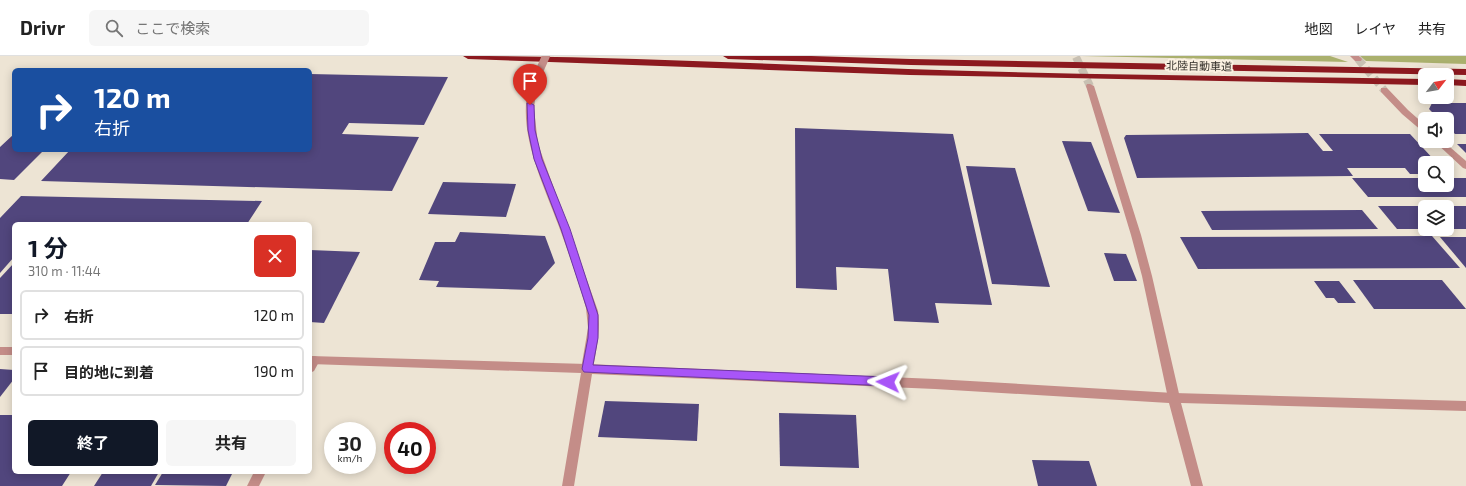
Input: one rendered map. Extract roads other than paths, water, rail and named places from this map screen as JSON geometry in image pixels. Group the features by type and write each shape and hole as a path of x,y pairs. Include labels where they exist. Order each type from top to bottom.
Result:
{"highway":[{"name":"北陸自動車道","path":"468,56 910,72 1418,82"},
{"name":"北陸自動車道","path":"728,56 911,62 1466,72"},
{"path":"1454,82 1466,83"}],"street":[{"path":"546,56 534,83 530,105 532,130 538,159 566,229 594,315 593,338 568,486"},
{"path":"1090,86 1136,235 1147,276 1174,398 1197,486"},
{"path":"1384,90 1418,122"},
{"path":"1446,148 1466,166"},
{"path":"0,351 12,351"},
{"path":"312,363 587,369 928,383 1174,398 1466,406"},
{"path":"253,486 259,474"}],"tunnel":[{"path":"1076,57 1090,86"},
{"path":"1358,59 1384,90"}]}
